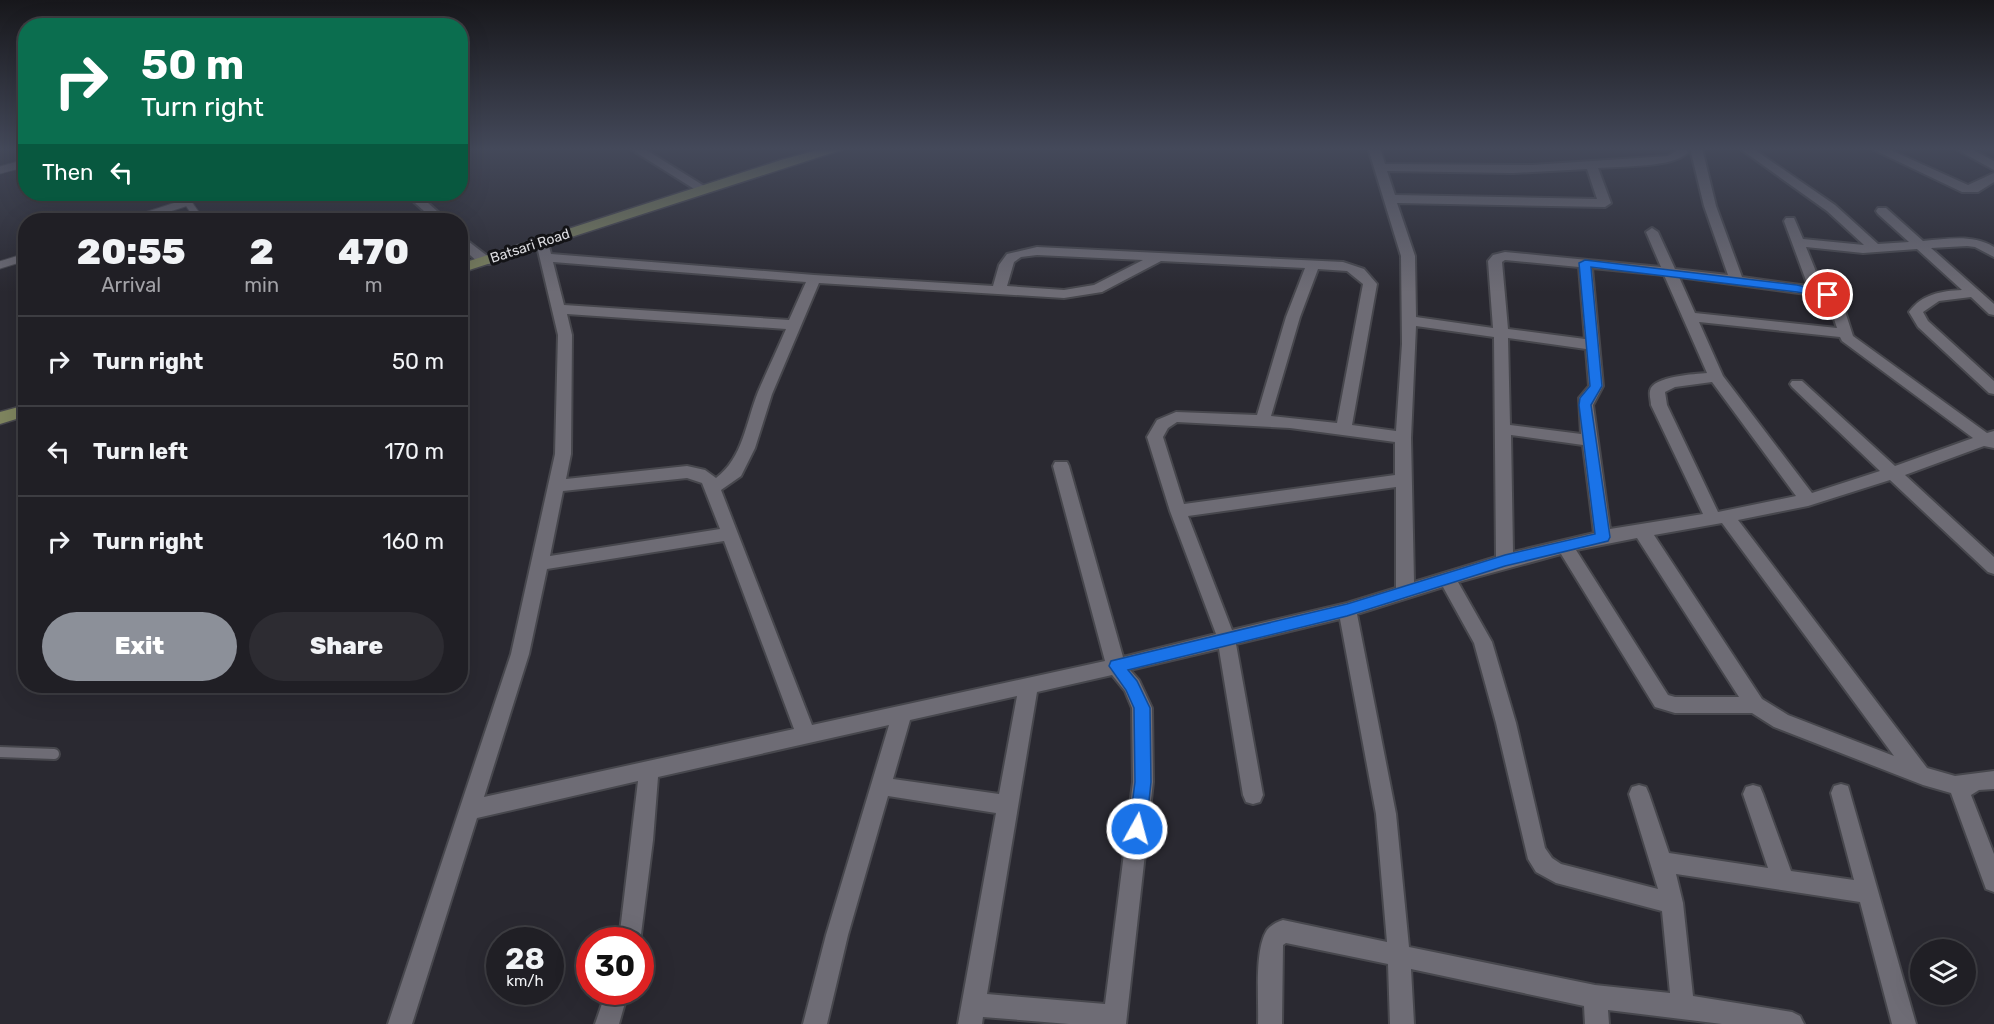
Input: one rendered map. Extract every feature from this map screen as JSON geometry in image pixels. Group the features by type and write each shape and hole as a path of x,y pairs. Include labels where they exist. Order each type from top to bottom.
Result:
{"main road":[{"name":"Batsari Road","path":"468,266 544,250 685,196"},
{"path":"0,418 18,412"}],"street":[{"path":"1390,196 1407,250 1409,321 1403,438 1405,592"},
{"path":"1391,199 1605,203 1602,196"},
{"path":"1708,196 1737,280"},
{"path":"1813,196 1832,208 1875,248"},
{"path":"419,201 433,213"},
{"path":"1882,211 1994,311"},
{"path":"1790,221 1817,291"},
{"path":"1652,232 1716,377 1808,500"},
{"path":"1798,242 1841,248 1921,246 1967,242 1979,244 1994,253"},
{"path":"468,246 485,261"},
{"path":"400,1024 520,654 563,454 565,335 544,250 814,279 1064,294 1097,289 1157,258"},
{"path":"999,290 1009,257 1016,252 1355,268 1370,284 1344,427"},
{"path":"1505,561 1501,334 1495,261 1505,256 1671,272 1817,291 1834,300 1847,338 1991,440"},
{"path":"1585,263 1596,386 1593,394 1586,398 1585,405 1603,537"},
{"path":"1263,419 1293,317 1313,265"},
{"path":"712,489 735,472 747,448 765,394 814,279"},
{"path":"1974,293 1938,296 1921,305 1916,312 1923,324 1994,389"},
{"path":"559,309 795,325"},
{"path":"1691,317 1845,333"},
{"path":"1409,321 1592,345"},
{"path":"1716,377 1672,382 1657,390 1659,405 1720,518 1920,774"},
{"path":"1797,384 1895,472 1994,567"},
{"path":"1253,795 1226,638 1178,510 1155,437 1158,428 1166,420 1176,417 1263,419 1344,427 1403,438"},
{"path":"1503,429 1590,441"},
{"path":"469,810 1116,666 1347,610 1505,561 1603,537 1720,518 1808,500 1991,440"},
{"path":"1028,687 972,1015 1114,1020 1143,782 1142,708 1132,686 1116,666 1060,466"},
{"path":"556,486 687,472 699,474 708,479 806,734"},
{"path":"1178,510 1404,480"},
{"path":"1642,531 1755,705 1781,721 1938,782 1966,785 1979,779 1994,780"},
{"path":"539,564 729,534"},
{"path":"1966,541 1994,550"},
{"path":"1565,546 1662,701 1675,705 1755,705"},
{"path":"1447,579 1483,642 1506,723 1535,852 1544,865 1557,873 1672,903"},
{"path":"1347,610 1386,814 1399,954 1402,1024"},
{"path":"815,1024 837,935 902,713"},
{"path":"632,927 649,769"},
{"path":"1966,785 1961,794 1994,882"},
{"path":"880,786 1008,805"},
{"path":"1841,793 1905,1024"},
{"path":"1639,794 1662,862 1672,903 1683,1006"},
{"path":"1753,794 1783,880"},
{"path":"1662,862 1868,893"},
{"path":"1270,1024 1272,945 1276,936 1283,931 1594,997 1683,1006 1792,1024"},
{"path":"1594,997 1597,1024"},
{"path":"607,1024 613,1005"}],"lane":[{"path":"154,213 188,202 195,213"},
{"path":"0,265 18,259"},
{"path":"0,752 54,754"}],"route":[{"path":"1137,829 1143,782 1142,708 1132,686 1116,666 1347,610 1505,561 1603,537 1585,405 1586,398 1593,394 1596,386 1585,263 1797,288 1828,295"}]}
